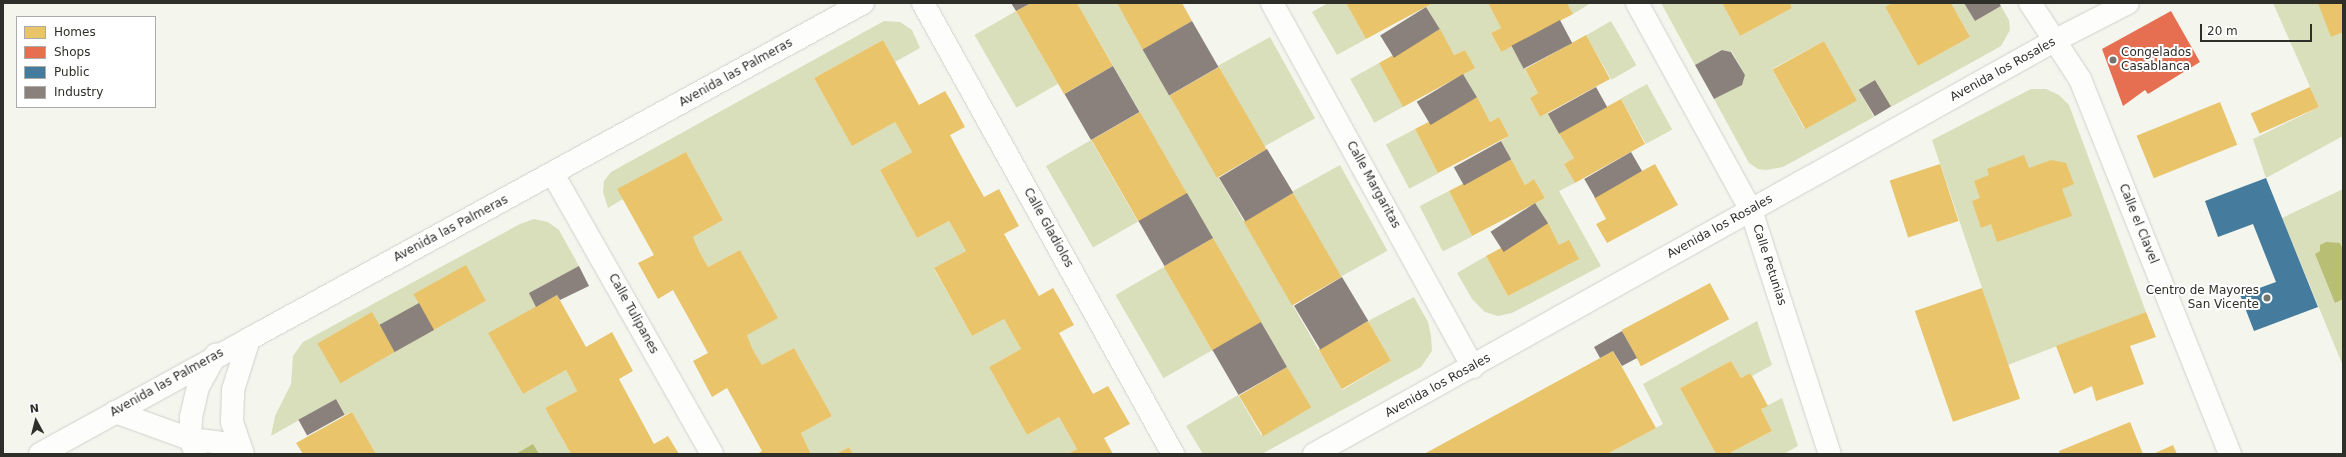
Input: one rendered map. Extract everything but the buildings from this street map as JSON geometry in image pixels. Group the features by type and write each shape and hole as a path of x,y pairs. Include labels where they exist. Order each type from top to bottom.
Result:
{"street":[{"name":"Avenida las Palmeras","path":"40,454 216,355 249,339 553,174 863,3"},
{"name":"Calle Gladiolos","path":"924,3 1173,454"},
{"name":"Calle Margaritas","path":"1272,3 1473,367"},
{"name":"Calle Petunias","path":"1637,3 1751,210 1830,454"},
{"name":"Calle el Clavel","path":"2030,3 2080,80 2230,454"},
{"name":"Avenida los Rosales","path":"1314,454 1473,367 2054,41 2128,3"},
{"name":"Calle Tulipanes","path":"553,174 712,454"},
{"path":"115,412 193,446 241,449 232,422 233,390 249,339"},
{"path":"193,446 191,417 198,387 216,355"}],"shaded area":[{"path":"1077,3 1117,3 1342,390 1391,361 1368,321 1414,297 1428,322 1431,336 1432,351 1421,367 1262,454 1203,454 1186,426 1238,395 1261,435 1310,407"},
{"path":"1328,3 1346,3 1366,39 1337,55 1312,12"},
{"path":"1433,3 1488,3 1501,28 1491,33 1500,51 1512,46 1538,93 1530,98 1540,117 1548,113 1574,158 1564,164 1575,183 1559,191 1601,266 1512,313 1498,316 1485,312 1472,299 1457,273 1486,256 1508,296 1578,259 1559,245 1535,203 1545,198 1534,179 1525,185 1501,141 1509,136 1499,117 1490,122 1463,74 1474,68 1465,50 1454,55 1426,7"},
{"path":"1567,3 1591,3 1573,14"},
{"path":"1661,3 1722,3 1740,36 1792,8 1790,3 1892,3 1885,7 1918,66 1970,37 1951,3 1965,3 1975,21 2001,6 2009,20 2010,30 2001,46 1891,107 1875,80 1859,90 1874,117 1783,167 1766,170 1758,169 1749,163 1714,99 1742,84 1745,75 1732,52 1722,50 1695,65","holes":["1824,41 1856,100 1804,128 1772,69"]},
{"path":"2273,3 2343,3 2343,136 2266,178 2253,139 2319,107"},
{"path":"1016,11 1058,84 1016,108 974,35"},
{"path":"884,21 900,22 912,30 920,48 895,62 883,40 814,78 852,145 895,122 912,152 880,170 917,238 949,221 966,251 934,269 972,336 1004,319 1021,349 989,367 1027,435 1059,417 1077,449 1068,454 853,454 849,447 836,454 811,454 801,433 832,416 794,348 762,365 753,350 747,335 758,283 740,250 708,267 699,251 693,237 723,220 686,152 618,189 623,199 608,208 603,192 604,181 611,172"},
{"path":"1611,21 1636,65 1611,80 1586,36"},
{"path":"1270,37 1315,118 1263,147 1218,66"},
{"path":"1379,63 1403,107 1374,123 1350,79"},
{"path":"1647,84 1672,129 1646,144 1621,99"},
{"path":"2031,89 2046,89 2059,95 2069,105 2146,312 2008,365 1932,140"},
{"path":"1415,129 1438,173 1409,189 1386,144"},
{"path":"1091,140 1138,221 1093,247 1046,166"},
{"path":"1340,165 1388,251 1339,277 1292,192"},
{"path":"2343,189 2343,366 2282,218"},
{"path":"1449,191 1472,236 1443,251 1420,206"},
{"path":"534,219 548,222 559,230 579,266 536,307 489,333 523,394 566,370 577,391 545,408 571,454 376,454 352,412 345,415 336,399 271,436 275,416 291,384 293,356 303,342 520,224"},
{"path":"2326,242 2340,243 2343,250 2343,299 2335,303 2315,254 2320,251 2320,245"},
{"path":"1164,267 1212,350 1164,378 1116,295"},
{"path":"1757,321 1772,365 1752,376 1750,373 1741,378 1731,361 1680,388 1716,454 1607,454 1663,424 1643,384"},
{"path":"1782,398 1798,446 1784,454 1728,454 1772,431 1761,409"},
{"path":"533,444 539,454 516,454"}],"place":[{"name":"Congelados Casablanca","path":"2113,60"},
{"name":"Centro de Mayores San Vicente","path":"2267,298"}]}
